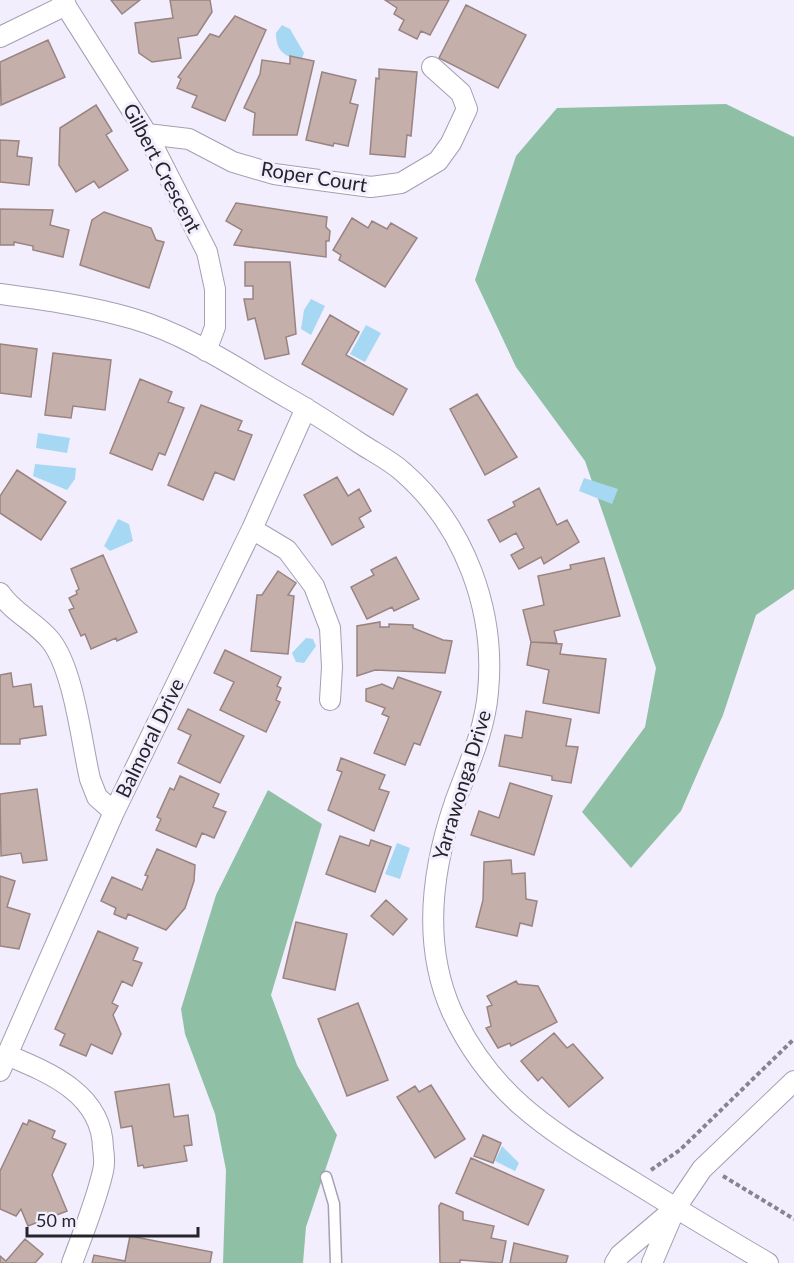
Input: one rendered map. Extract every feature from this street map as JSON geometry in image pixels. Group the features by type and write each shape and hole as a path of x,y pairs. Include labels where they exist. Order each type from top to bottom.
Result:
{"street":[{"path":"0,37 64,3"},
{"name":"Gilbert Crescent","path":"64,3 147,134 207,252 215,289 215,327 206,351"},
{"name":"Roper Court","path":"147,134 189,138 233,162 274,174 371,187 401,183 438,161 451,143 467,109 461,93 432,67"},
{"name":"Yarrawonga Drive","path":"0,294 58,301 137,320 206,351 306,408 400,469 421,489 447,522 479,590 490,660 482,730 440,848 434,893 434,936 439,975 451,1009 468,1043 515,1103 549,1130 675,1209 768,1263"},
{"name":"Balmoral Drive","path":"4,1063 114,812 252,529 306,408"},
{"path":"252,529 287,550 314,586 330,628 332,667 330,700"},
{"path":"0,593 6,602 31,621 50,640 64,660 90,779 97,797 114,812"},
{"path":"4,1063 51,1074 75,1090 94,1113 103,1138 104,1169 72,1263"},
{"path":"652,1263 675,1209 705,1166 794,1081"},
{"path":"615,1263 620,1255 675,1209"}],"lane":[{"path":"326,1177 334,1204 336,1263"}],"path":[{"path":"642,1187 650,1170 680,1150 794,1039"},
{"path":"680,1150 794,1219"}],"green space":[{"path":"726,104 794,137 794,589 756,615 723,715 681,811 631,868 582,812 645,727 656,668 585,461 516,367 475,280 516,156 557,108"},
{"path":"268,790 322,824 271,995 297,1065 337,1135 306,1227 303,1263 223,1263 226,1170 215,1114 185,1034 181,1009 216,895"}],"water":[{"path":"282,25 290,29 304,53 301,61 286,55 280,49 276,33"},
{"path":"311,299 325,306 311,335 301,329 304,310"},
{"path":"366,325 381,333 365,362 350,354"},
{"path":"38,433 70,438 67,453 36,448"},
{"path":"35,464 76,468 75,479 67,490 33,476"},
{"path":"584,478 618,489 612,504 579,491"},
{"path":"118,519 129,524 133,541 110,551 104,546"},
{"path":"306,638 313,639 316,646 304,663 296,662 292,653"},
{"path":"397,843 410,848 400,879 385,874"},
{"path":"502,1146 519,1163 515,1171 495,1161"}],"building":[{"path":"111,0 140,0 122,14"},
{"path":"170,0 210,0 212,12 197,35 178,38 181,58 152,62 139,53 135,23 173,18"},
{"path":"385,0 449,0 430,35 421,31 417,39 399,30 404,20 394,14 397,8"},
{"path":"466,5 526,35 498,88 439,58"},
{"path":"235,16 266,30 225,121 192,107 197,96 177,88 181,79 178,77 210,34 219,37"},
{"path":"48,40 65,77 1,105 0,62"},
{"path":"290,56 314,61 297,135 253,135 255,113 244,108 260,74 262,60 290,64"},
{"path":"379,69 417,72 411,136 407,135 405,157 370,154 376,78 379,79"},
{"path":"322,72 356,80 350,103 358,105 348,146 334,143 333,146 306,140"},
{"path":"96,105 112,131 106,135 128,170 99,188 94,181 76,192 59,165 60,128"},
{"path":"0,140 19,141 17,156 32,158 29,185 0,182"},
{"path":"236,203 327,217 326,227 330,231 329,241 326,241 326,257 234,245 242,230 226,221"},
{"path":"0,209 53,210 50,225 69,230 63,257 33,250 33,246 14,242 14,245 0,245"},
{"path":"104,212 151,228 156,240 164,242 149,288 80,265 92,220"},
{"path":"352,218 368,228 372,221 387,229 391,223 417,238 385,287 339,260 341,255 333,250"},
{"path":"245,262 290,262 296,334 286,337 289,354 265,359 255,318 248,320 244,299 253,299 253,286 245,286"},
{"path":"330,315 359,332 346,355 407,389 393,415 302,364"},
{"path":"0,344 37,349 31,397 0,393"},
{"path":"53,353 111,360 105,410 73,406 71,418 45,415"},
{"path":"140,379 172,392 168,402 184,408 165,455 159,453 152,470 110,453"},
{"path":"477,394 517,457 485,475 450,409"},
{"path":"201,405 242,421 238,430 252,435 234,480 215,472 203,500 168,485"},
{"path":"17,470 66,502 41,540 0,513 0,496"},
{"path":"337,477 348,496 359,489 371,511 359,518 364,527 332,545 304,495"},
{"path":"539,488 557,525 567,520 579,542 544,564 541,557 519,569 511,555 524,548 516,533 500,542 488,520 515,506 513,502"},
{"path":"103,555 137,632 91,649 85,634 81,636 69,610 74,608 69,598 77,594 76,591 79,589 71,569"},
{"path":"396,557 419,599 394,611 392,607 367,619 351,587 374,575 371,570"},
{"path":"604,558 620,616 554,631 557,643 531,642 523,610 544,605 538,576 571,569 570,565"},
{"path":"278,571 296,583 288,595 294,596 288,654 251,651 257,595 262,595"},
{"path":"380,622 380,627 389,627 389,624 413,625 413,628 443,640 452,641 445,673 375,670 357,676 357,626"},
{"path":"531,642 562,644 560,654 606,659 599,713 543,703 549,670 527,665"},
{"path":"225,650 281,677 277,686 281,688 276,700 280,702 266,732 220,710 234,682 214,673"},
{"path":"11,673 13,687 31,684 34,707 42,706 46,735 20,739 20,744 0,744 0,675"},
{"path":"398,677 441,692 420,745 414,743 405,765 374,753 389,717 382,714 385,708 366,701 366,689 382,684 393,689"},
{"path":"188,709 244,736 220,783 178,763 191,735 178,729"},
{"path":"526,711 571,719 566,746 578,747 571,783 552,780 552,776 499,766 505,735 522,738"},
{"path":"341,758 385,775 379,789 389,792 374,831 328,810 342,772 337,770"},
{"path":"180,776 219,794 213,807 226,812 214,838 202,833 196,847 156,830 161,819 157,817 170,788 174,790"},
{"path":"510,783 552,796 534,855 471,835 479,811 499,818"},
{"path":"37,789 47,860 23,863 21,853 1,856 0,794"},
{"path":"340,836 369,846 371,840 391,847 375,892 326,874"},
{"path":"157,849 195,865 194,881 185,908 166,930 128,914 126,919 114,914 116,908 101,901 112,877 142,890 148,876 145,875"},
{"path":"511,860 512,874 525,873 526,899 537,901 532,926 520,923 517,936 476,927 483,900 484,862"},
{"path":"0,876 15,881 7,907 30,914 19,949 0,946"},
{"path":"386,900 407,919 393,935 371,916"},
{"path":"296,922 347,934 335,990 283,978"},
{"path":"98,931 138,948 133,960 142,963 132,986 122,981 112,1003 118,1006 113,1015 121,1034 112,1054 91,1044 86,1056 60,1045 65,1034 55,1029"},
{"path":"516,981 518,984 538,986 557,1022 511,1046 510,1043 498,1048 486,1028 491,1026 487,1007 492,1005 487,996"},
{"path":"358,1003 388,1080 347,1096 318,1019"},
{"path":"554,1033 567,1048 573,1044 603,1078 569,1107 542,1077 538,1081 521,1061"},
{"path":"169,1084 174,1117 188,1115 192,1145 184,1146 187,1161 144,1168 143,1165 138,1166 132,1126 121,1128 115,1092"},
{"path":"431,1085 465,1139 435,1158 397,1097 415,1086 419,1092"},
{"path":"29,1120 55,1131 52,1138 66,1144 52,1175 67,1211 28,1226 21,1209 16,1216 0,1209 0,1171 23,1123 27,1125"},
{"path":"483,1135 501,1143 493,1163 474,1156"},
{"path":"471,1158 544,1190 528,1225 456,1193"},
{"path":"441,1203 463,1212 463,1220 494,1226 491,1238 506,1241 502,1263 460,1260 460,1263 440,1263 439,1206"},
{"path":"130,1236 212,1252 210,1263 92,1263 94,1255 125,1261"},
{"path":"25,1239 43,1254 35,1263 0,1263 0,1256 6,1261"},
{"path":"514,1243 568,1256 566,1263 510,1263"}]}
